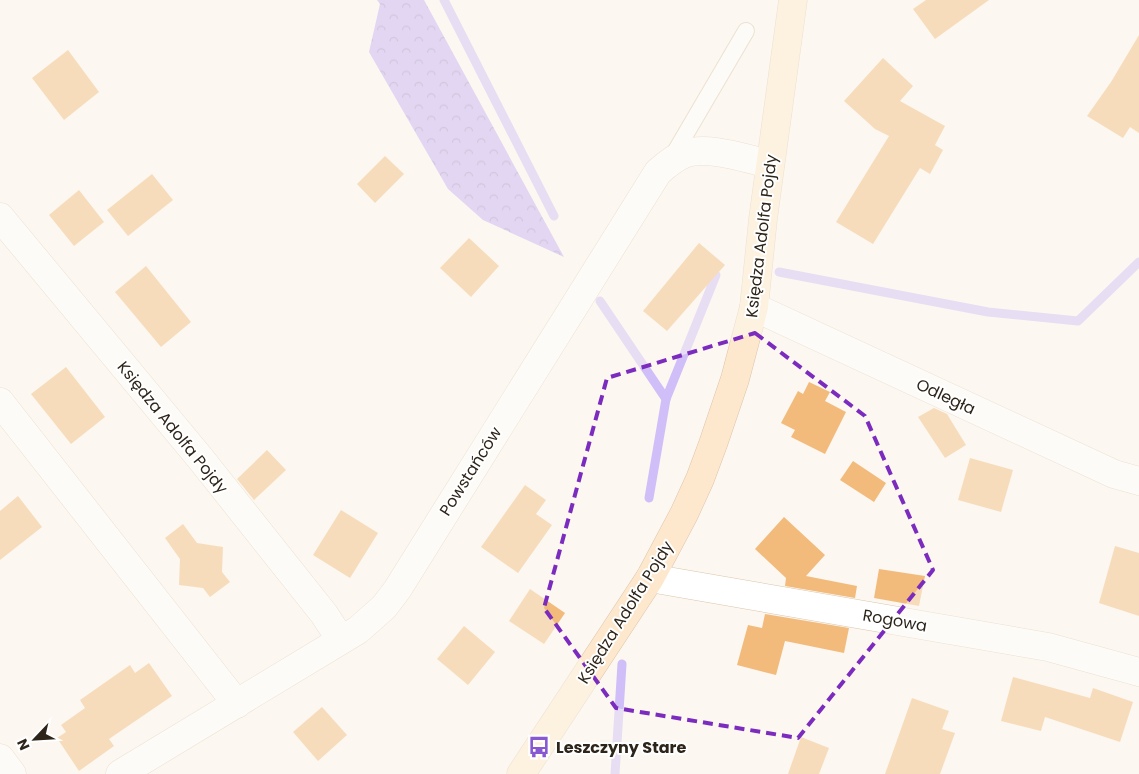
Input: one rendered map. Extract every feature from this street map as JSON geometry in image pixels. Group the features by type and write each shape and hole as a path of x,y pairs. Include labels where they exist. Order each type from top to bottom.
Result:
{"street":[{"name":"Księdza Adolfa Pojdy","path":"521,774 650,578 700,479 735,379 754,307 770,164 793,0"},
{"name":"Powstańców","path":"120,774 358,630 384,607 658,172 670,161 684,154 699,151 716,152 770,164"},
{"name":"Księdza Adolfa Pojdy","path":"0,217 200,458 324,614 341,640"},
{"name":"Odległa","path":"754,307 1114,474 1139,481"},
{"path":"0,402 238,704"},
{"name":"Rogowa","path":"650,578 1048,647 1139,672"},
{"path":"0,758 12,774"}],"lane":[{"path":"670,161 746,31"}],"highlighted area":[{"path":"755,333 865,416 933,570 798,738 616,708 544,608 607,378"}],"green space":[{"path":"377,0 424,0 564,257 483,220 448,189 369,52 380,4"}],"building":[{"path":"926,0 989,0 935,39 913,9"},
{"path":"1139,35 1139,133 1130,127 1123,138 1087,116 1111,82"},
{"path":"68,50 99,92 64,120 32,78"},
{"path":"883,58 913,86 900,101 945,126 935,145 943,150 930,174 920,168 873,244 836,222 889,136 875,129 844,101"},
{"path":"385,156 404,174 375,203 357,184"},
{"path":"152,174 173,200 128,236 107,210"},
{"path":"79,190 104,222 74,246 49,215"},
{"path":"469,238 499,266 471,297 440,268"},
{"path":"699,243 725,265 667,331 643,311"},
{"path":"146,266 191,322 161,347 115,292"},
{"path":"66,367 105,417 71,444 31,394"},
{"path":"809,382 830,392 825,401 846,412 825,454 791,437 795,430 781,423 798,391 803,394"},
{"path":"934,408 947,414 966,445 945,458 918,417"},
{"path":"267,450 286,470 254,500 237,479"},
{"path":"970,458 1013,470 1001,512 958,500"},
{"path":"853,461 886,483 874,502 840,480"},
{"path":"525,485 546,500 536,514 552,525 518,573 481,547"},
{"path":"18,496 42,527 0,560 0,511"},
{"path":"341,510 378,533 350,578 313,555"},
{"path":"784,517 825,555 806,576 857,586 855,598 785,586 786,578 755,549"},
{"path":"183,524 197,543 223,547 222,572 230,582 210,597 203,588 179,585 180,559 165,538"},
{"path":"1115,546 1139,553 1139,616 1099,603"},
{"path":"879,569 925,576 919,606 874,598"},
{"path":"530,589 565,613 544,644 509,621"},
{"path":"765,614 849,628 844,653 785,641 776,675 737,665 748,625 762,628"},
{"path":"464,626 495,652 468,685 437,659"},
{"path":"149,663 172,696 109,739 114,746 79,771 57,738 66,732 61,725 85,708 80,700 130,665 135,673"},
{"path":"1013,677 1090,698 1093,688 1133,702 1120,742 1045,717 1041,731 1001,721"},
{"path":"912,698 949,711 942,729 955,733 940,774 885,774"},
{"path":"322,707 347,735 318,761 293,732"},
{"path":"801,737 829,748 819,774 788,774"}],"waterway":[{"path":"444,0 554,216"},
{"path":"779,272 988,312 1078,321 1139,262"},
{"path":"666,399 716,275"},
{"path":"600,301 666,399 649,498"},
{"path":"615,774 622,664"}],"place":[{"name":"Leszczyny Stare","path":"539,747"}]}
